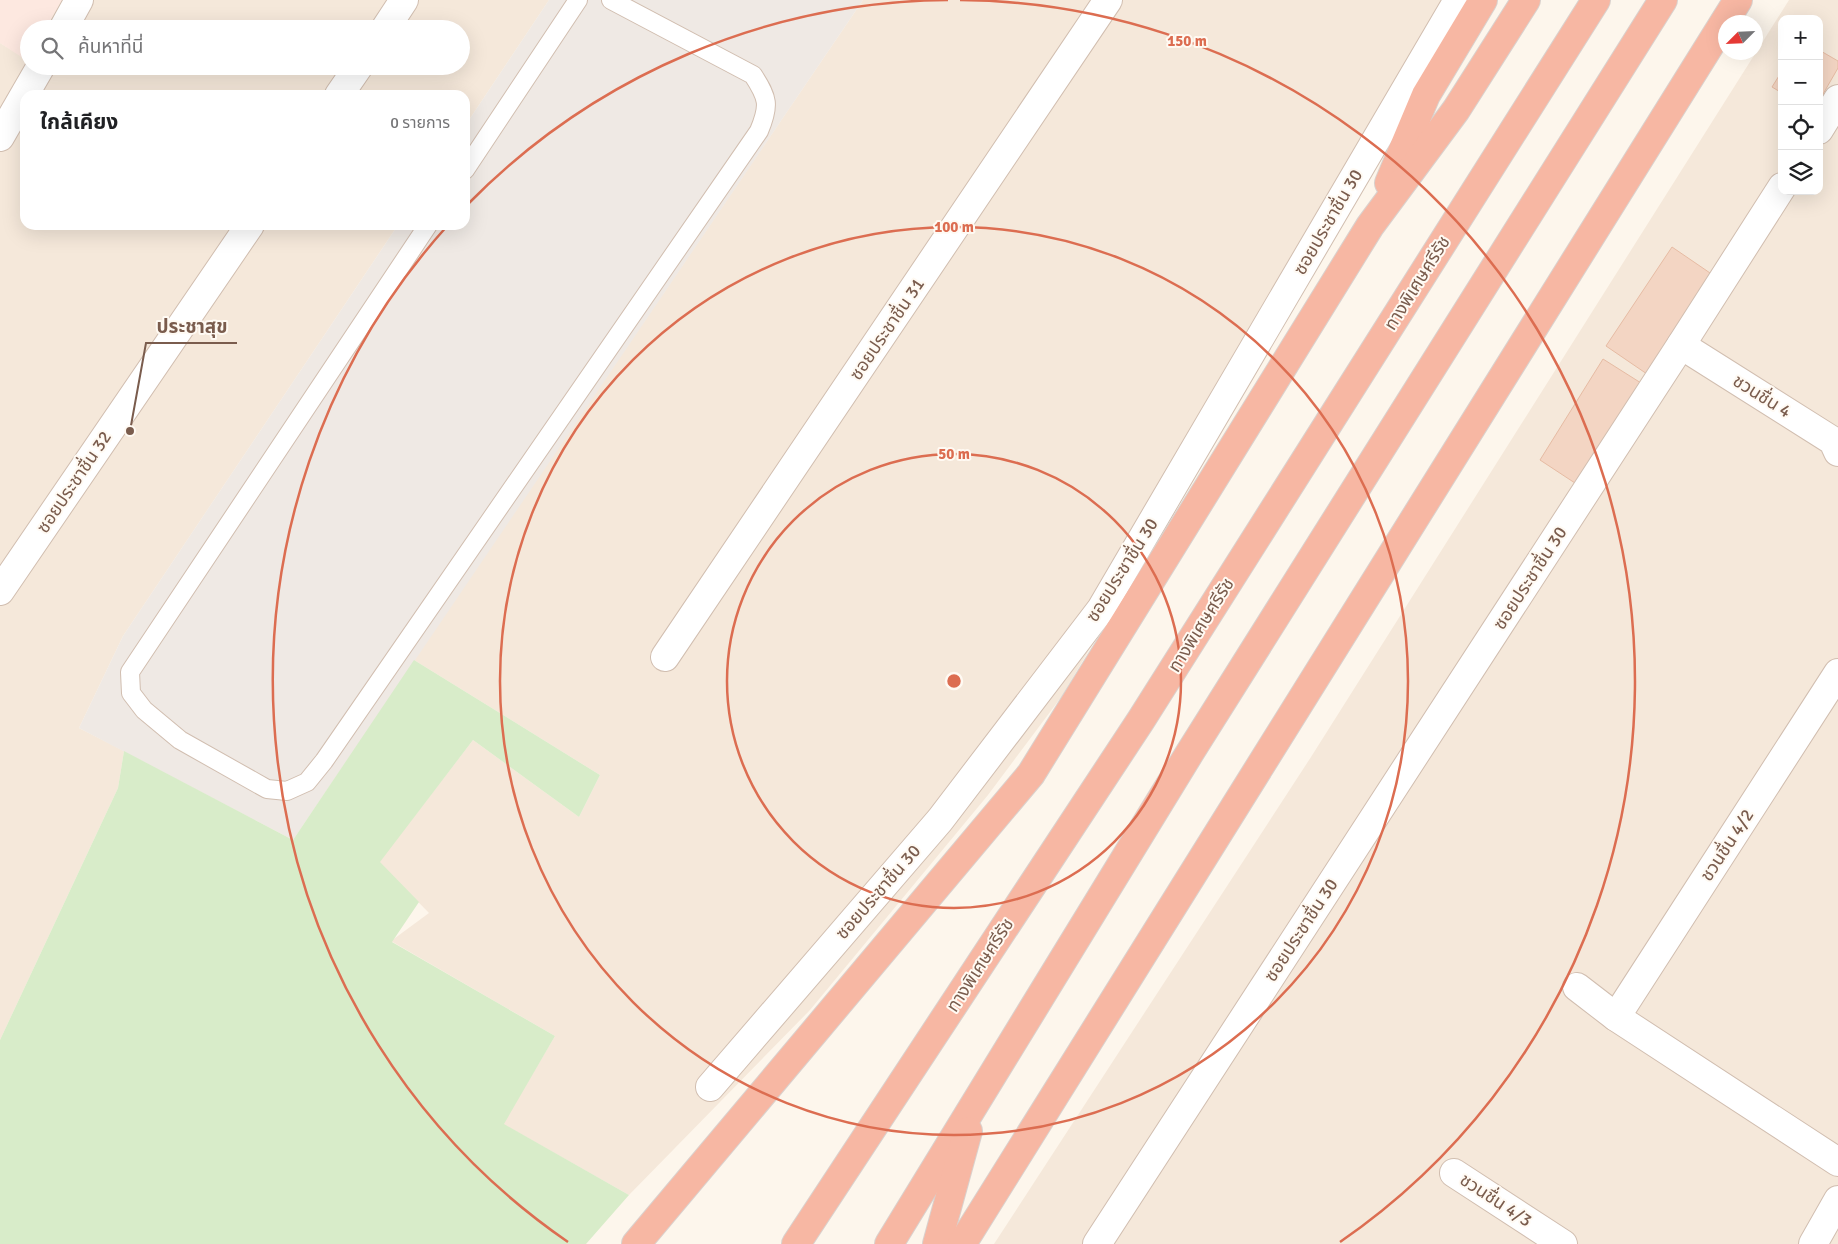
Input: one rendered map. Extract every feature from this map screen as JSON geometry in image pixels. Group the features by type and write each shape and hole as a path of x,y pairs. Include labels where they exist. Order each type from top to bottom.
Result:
{"highway":[{"path":"1370,226 1426,95 1483,0"},
{"path":"636,1244 1031,774 1370,226 1456,110 1526,0"},
{"name":"ทางพิเศษศรีรัช","path":"796,1244 1141,720 1596,0"},
{"path":"889,1244 1189,754 1663,0"},
{"path":"962,1244 1738,0"},
{"path":"937,1244 977,1101"}],"street":[{"path":"68,20 80,0"},
{"path":"390,20 404,0"},
{"name":"ซอยประชาชื่น 31","path":"665,657 1108,0"},
{"name":"ซอยประชาชื่น 30","path":"710,1087 940,820 1101,609 1458,0"},
{"path":"27,90 36,75"},
{"path":"342,90 353,75"},
{"path":"1826,130 1838,99"},
{"path":"0,137 20,102"},
{"name":"ซอยประชาชื่น 30","path":"1096,1244 1778,194"},
{"name":"ซอยประชาชื่น 32","path":"0,591 247,230"},
{"name":"ชวนชื่น 4","path":"1681,345 1836,444"},
{"name":"ชวนชื่น 4/2","path":"1616,1018 1838,673"},
{"path":"1576,987 1616,1018 1838,1162"},
{"name":"ชวนชื่น 4/3","path":"1454,1173 1563,1244"},
{"path":"1813,1244 1838,1200"}],"lane":[{"path":"470,162 578,0"},
{"path":"425,230 130,672 131,693 144,710 180,740 267,789 287,790 306,782 324,761 759,131 767,113 764,93 753,75 611,0"}],"shaded area":[{"path":"0,0 62,0 50,20 20,20 20,56 0,43"},
{"path":"62,0 549,0 470,118 470,90 20,90 20,230 395,230 123,636 79,728 124,751 118,788 0,1040 0,43 20,55 20,75 470,75 470,20 50,20"},
{"path":"549,0 863,0 293,840 79,728 123,636 395,230 470,230 470,118"},
{"path":"863,0 1466,0 1354,201 1062,696 988,795 810,1010 629,1195 503,1124 555,1036 391,941 429,913 379,862 473,740 579,817 600,775 414,660"},
{"path":"1789,0 1838,0 1838,1244 994,1244 1311,757 1751,60 1763,60 1763,41 1778,17 1778,195 1823,195 1823,15 1780,15"}],"green space":[{"path":"414,660 600,775 579,817 473,740 380,862 419,902 392,942 555,1036 504,1124 629,1195 586,1244 0,1244 0,1040 118,788 124,751 293,840"}],"building":[{"path":"1823,52 1838,61 1838,68 1823,94"},
{"path":"1778,77 1778,91 1772,87"},
{"path":"1672,247 1713,275 1647,374 1606,346"},
{"path":"1603,359 1641,383 1578,485 1540,460"}],"place":[{"name":"ประชาสุข","path":"130,431"}]}
